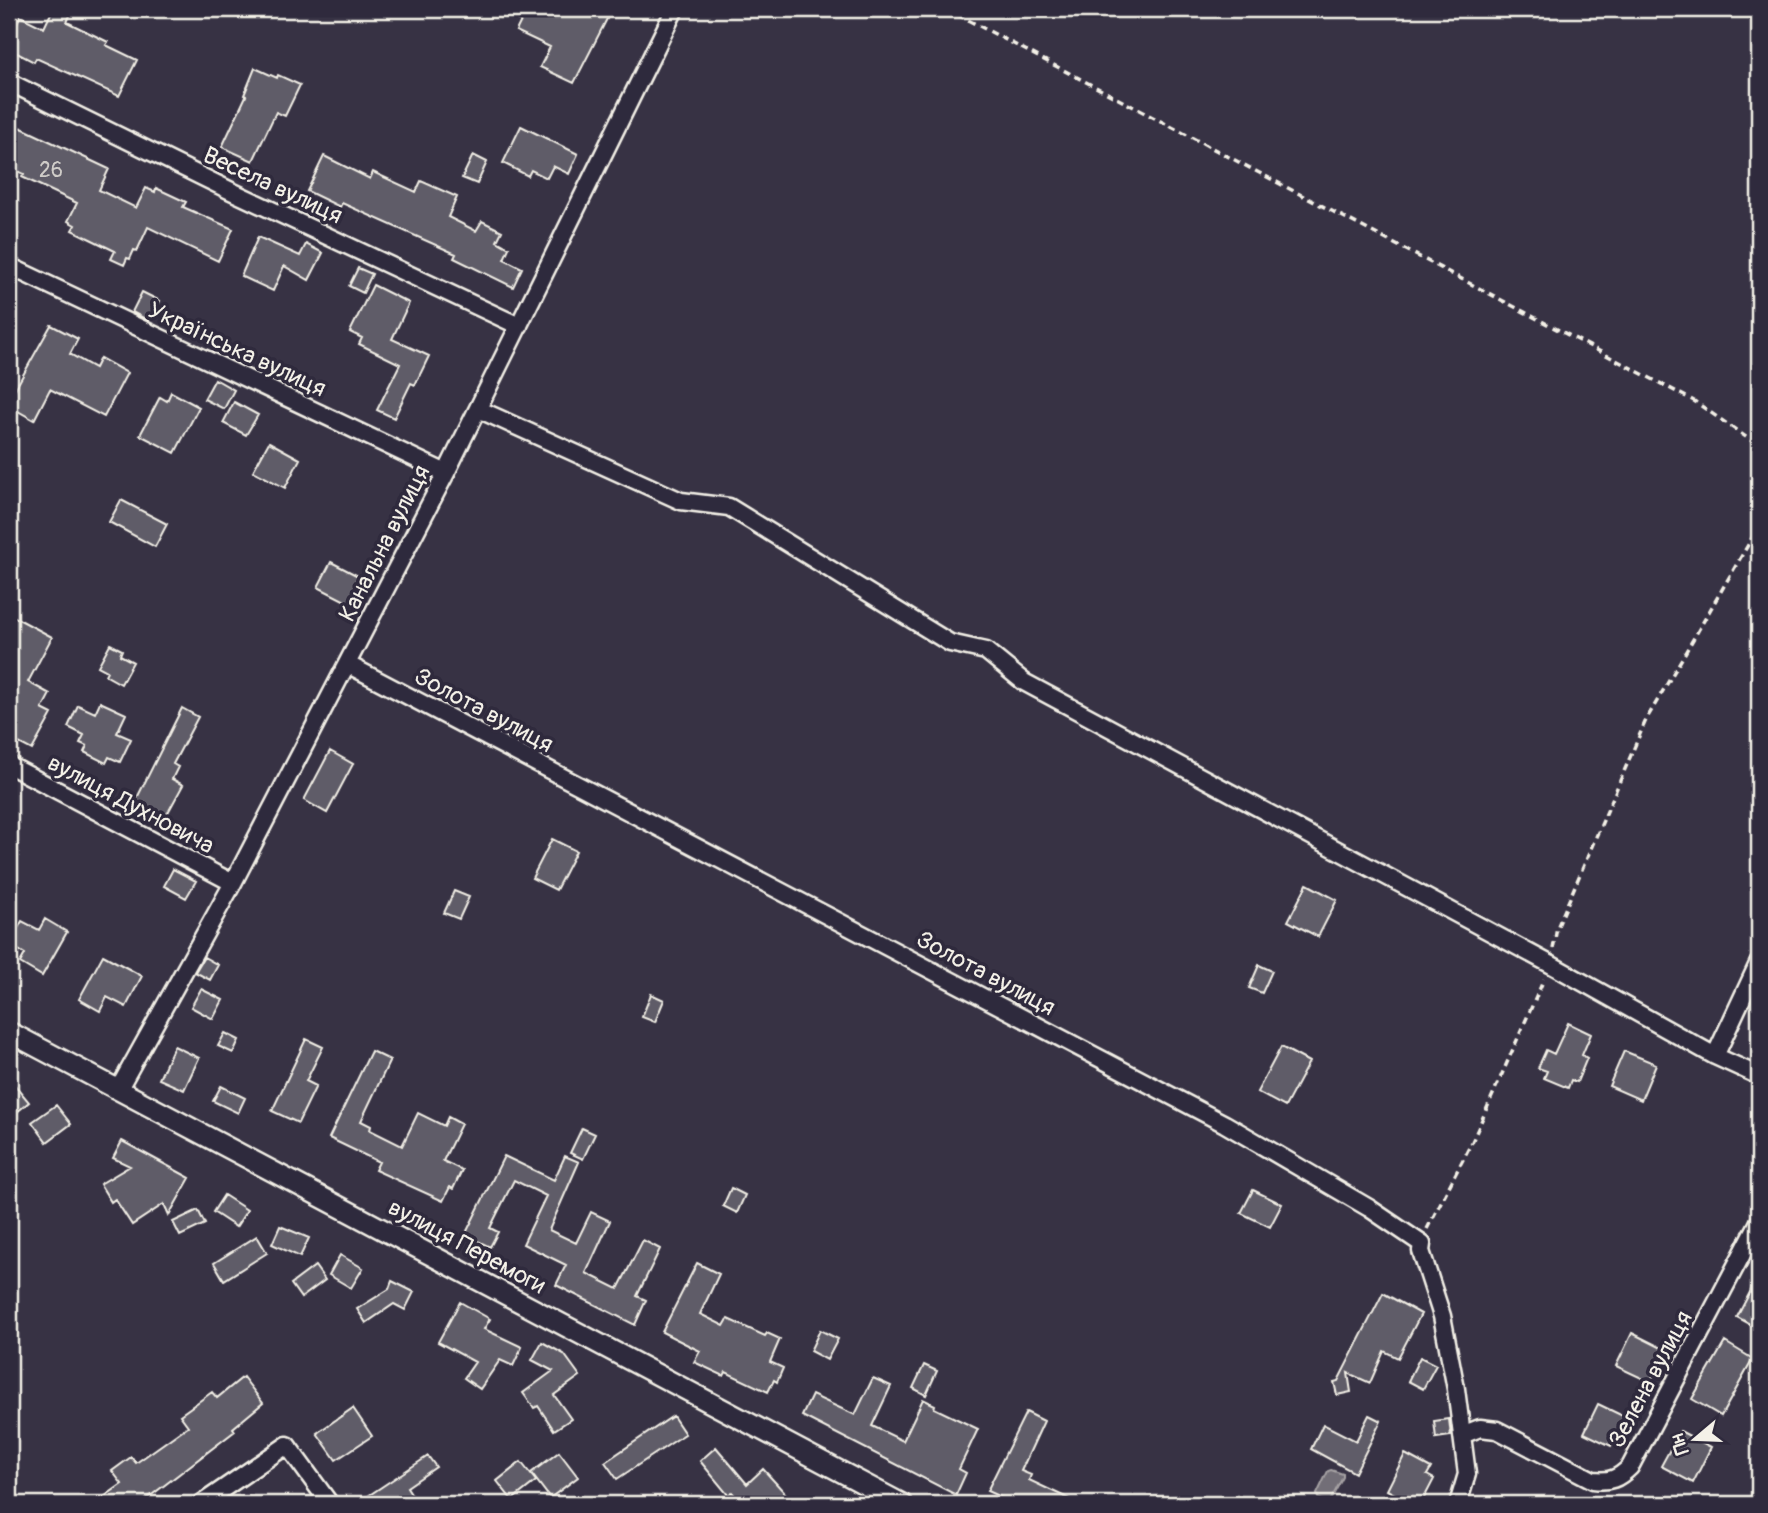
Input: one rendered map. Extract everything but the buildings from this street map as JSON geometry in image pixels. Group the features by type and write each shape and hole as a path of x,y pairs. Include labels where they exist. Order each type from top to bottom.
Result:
{"street":[{"name":"Канальна вулиця","path":"118,1090 233,883 446,472 675,9"},
{"name":"Весела вулиця","path":"9,82 229,190 519,326"},
{"name":"Українська вулиця","path":"9,266 446,472"},
{"path":"478,409 681,501 729,507 950,643 986,651 1024,682 1550,964 1715,1056 1759,1076"},
{"name":"Золота вулиця","path":"347,664 1225,1124 1369,1208 1422,1244"},
{"name":"вулиця Духновича","path":"9,765 233,883"},
{"path":"1715,1056 1759,962"},
{"name":"вулиця Перемоги","path":"9,1032 902,1504"},
{"name":"Зелена вулиця","path":"1462,1435 1480,1428 1497,1430 1593,1480 1608,1481 1619,1478 1630,1467 1759,1222"},
{"path":"1422,1244 1421,1251 1442,1315 1462,1435 1467,1474 1458,1504"},
{"path":"201,1504 288,1445 330,1504"}],"path":[{"path":"947,9 1694,401 1759,446"},
{"path":"1422,1244 1423,1237 1472,1142 1550,964 1557,928 1646,720 1759,526"}],"shaded area":[{"path":"1331,1470 1343,1474 1343,1477 1327,1502 1318,1498 1317,1494"}]}
